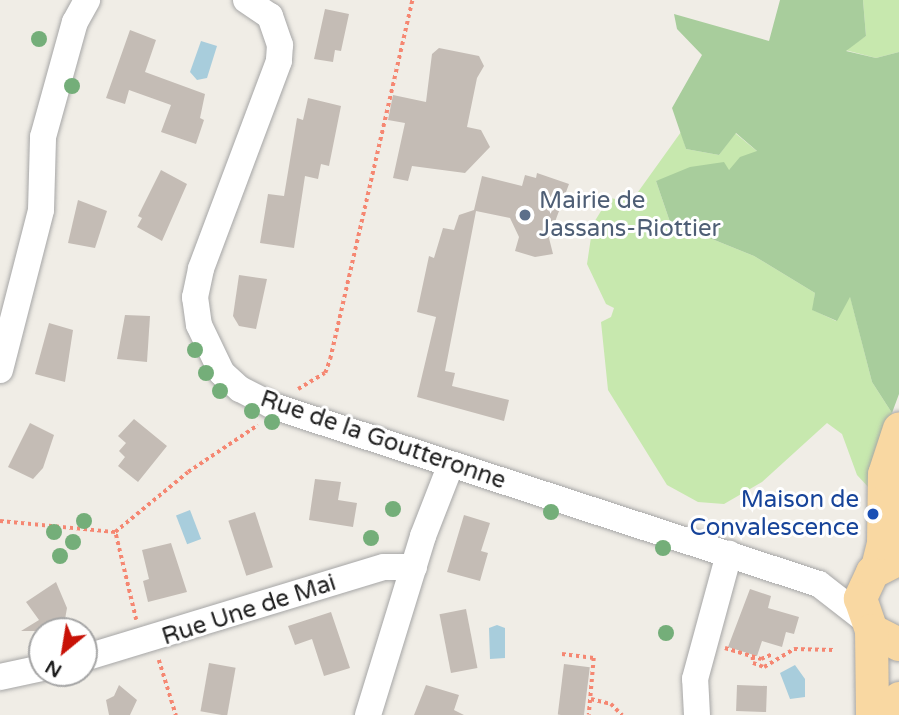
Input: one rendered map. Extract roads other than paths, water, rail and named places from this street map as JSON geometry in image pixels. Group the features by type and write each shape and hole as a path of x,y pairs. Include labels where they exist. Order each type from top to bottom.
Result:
{"main road":[{"path":"884,705 878,631 860,598 882,562 884,474 899,428"}],"street":[{"path":"0,370 41,210 43,137 75,22 87,0"},
{"name":"Rue de la Goutteronne","path":"246,0 270,16 281,46 279,61 201,269 195,297 199,325 211,356 222,373 259,401 819,584 878,631"},
{"path":"368,715 414,566 451,464"},
{"path":"697,715 695,680 729,554"},
{"name":"Rue de la Goutteronne","path":"819,584 882,562"},
{"name":"Rue Une de Mai","path":"98,655 149,642 384,567 414,566"},
{"path":"0,677 28,671"}],"water":[{"path":"201,41 217,46 207,78 197,80 190,72"},
{"path":"190,510 201,539 187,544 176,515"},
{"path":"497,625 505,628 505,658 490,659 489,628"},
{"path":"795,665 805,679 805,697 790,699 780,673"}],"place":[{"name":"Mairie de Jassans-Riottier","path":"525,215"},
{"name":"Maison de Convalescence","path":"873,514"}]}
